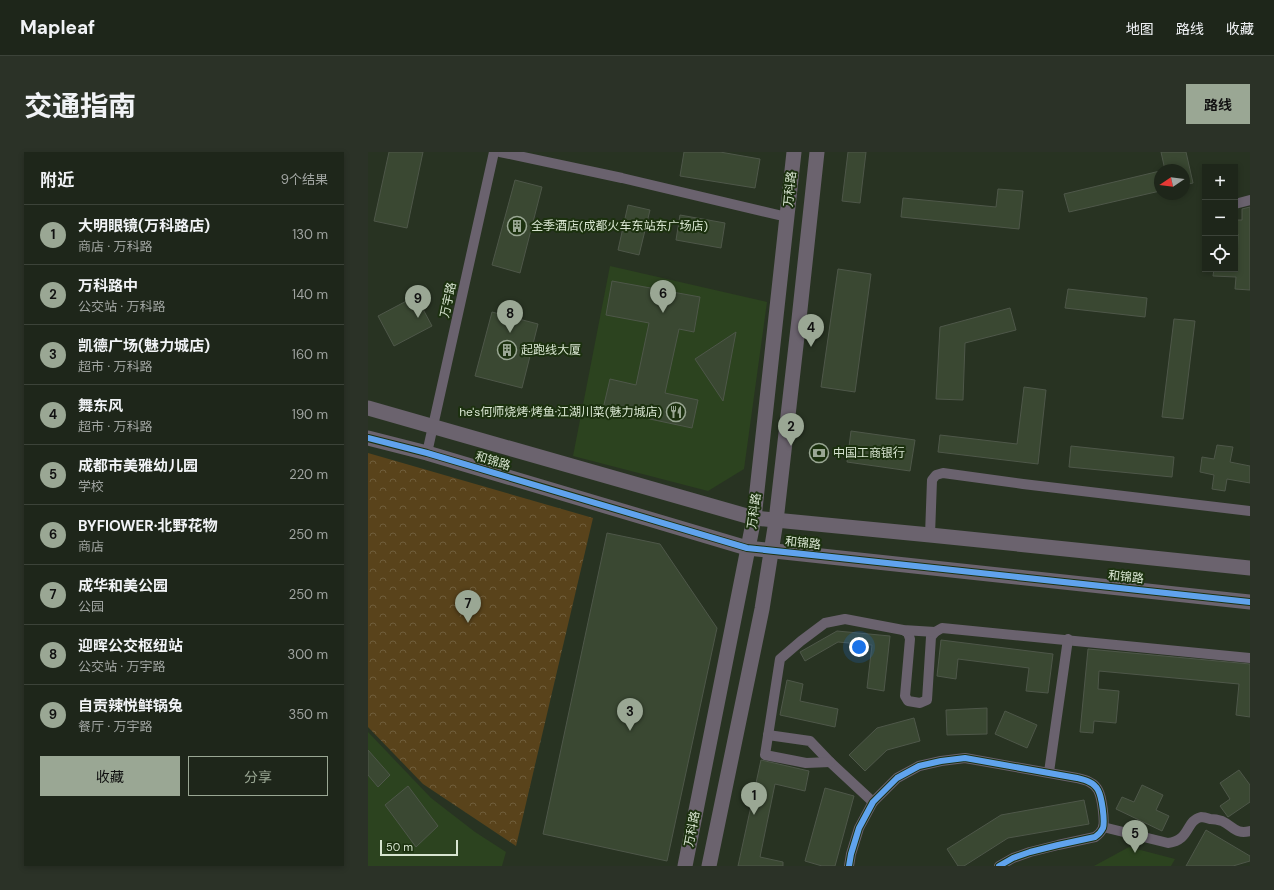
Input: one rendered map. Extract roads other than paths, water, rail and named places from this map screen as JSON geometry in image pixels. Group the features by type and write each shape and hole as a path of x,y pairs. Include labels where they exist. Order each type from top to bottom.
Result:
{"street":[{"name":"万宇路","path":"427,453 494,152"},
{"path":"500,152 622,178 787,217"},
{"name":"万科路","path":"685,866 754,518 794,152"},
{"name":"万科路","path":"709,866 762,610 776,521 800,319 816,152"},
{"path":"1238,203 1250,200"},
{"path":"368,408 754,518 1250,568"},
{"name":"和锦路","path":"368,438 427,453 748,548 1250,602"},
{"path":"930,535 932,480 936,475 943,473 1031,485 1250,510"},
{"path":"830,762 806,763 765,755 780,659 825,623 835,620 845,619 904,630 935,632"},
{"path":"904,630 908,633 910,639 905,696 908,701 920,703 927,700 931,637 935,632 942,628 1068,639 1250,658"},
{"path":"1050,772 1068,639"},
{"path":"768,734 810,741 873,802"},
{"path":"849,866 859,828 873,802 897,778 919,766 940,761 965,758 1050,772 1089,781 1098,790 1102,808 1103,827 1099,834 1095,837 1030,852 1013,858 999,866"},
{"path":"1103,827 1168,842 1175,842 1181,839 1194,821 1200,817 1222,821 1235,830 1244,833 1250,831"}],"place":[{"name":"全季酒店(成都火车东站东广场店)","path":"517,226"},
{"name":"BYFlOWER·北野花物","path":"663,313"},
{"name":"自贡辣悦鲜锅兔","path":"418,318"},
{"name":"迎晖公交枢纽站","path":"510,333"},
{"name":"舞东风","path":"811,347"},
{"name":"起跑线大厦","path":"507,350"},
{"name":"he's何师烧烤·烤鱼·江湖川菜(魅力城店)","path":"676,412"},
{"name":"万科路中","path":"791,446"},
{"name":"中国工商银行","path":"819,453"},
{"name":"成华和美公园","path":"468,623"},
{"name":"凯德广场(魅力城店)","path":"630,731"},
{"name":"大明眼镜(万科路店)","path":"754,815"},
{"name":"成都市美雅幼儿园","path":"1135,853"}]}
